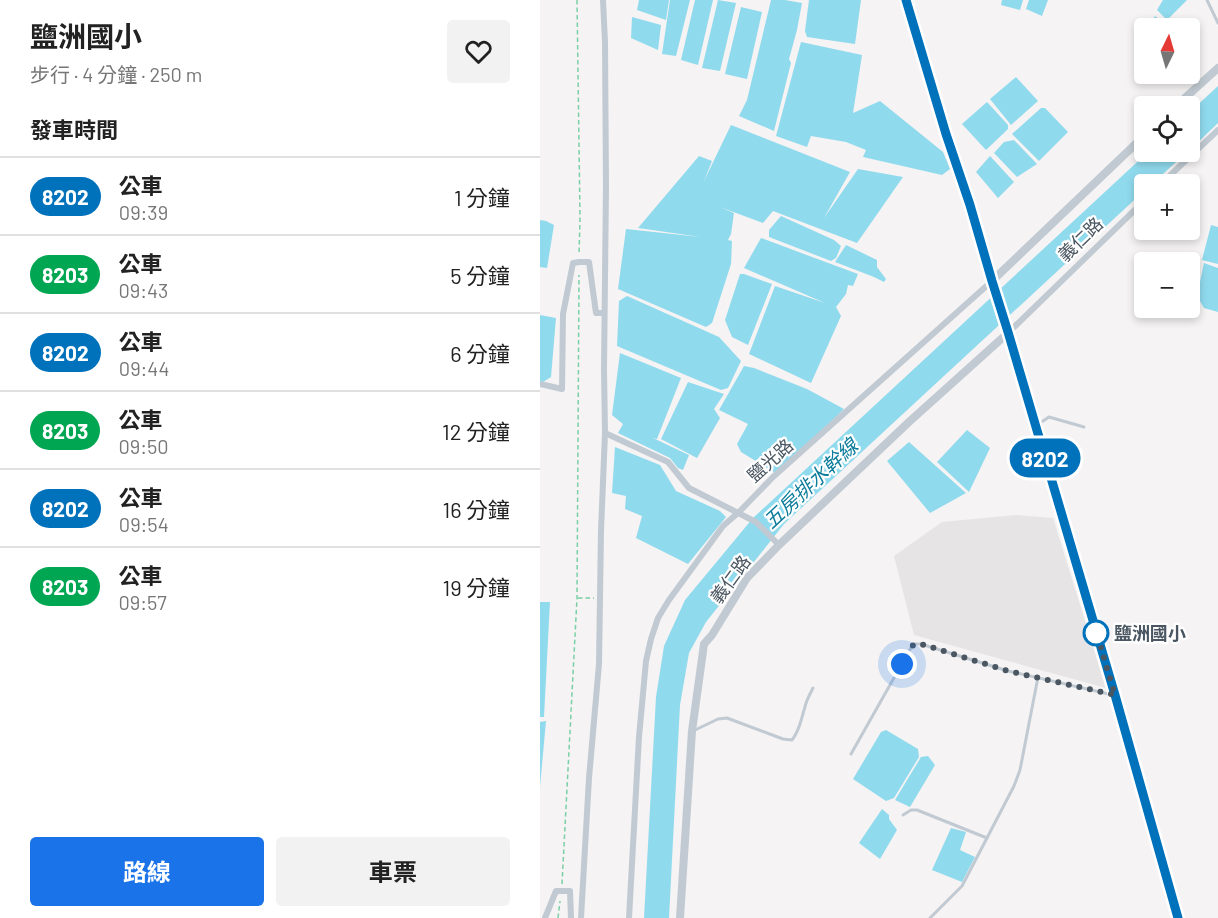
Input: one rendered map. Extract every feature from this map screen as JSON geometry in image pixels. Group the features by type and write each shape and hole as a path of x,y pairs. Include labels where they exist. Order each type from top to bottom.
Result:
{"street":[{"path":"581,918 589,778 599,664 605,433 606,174 603,0"},
{"path":"906,0 1008,332 1178,918"},
{"path":"1187,96 1218,68"},
{"path":"1172,174 1218,130"},
{"name":"鹽光路","path":"629,918 639,737 648,647 658,618 669,600 723,526 773,477 992,281 1134,146"},
{"name":"義仁路","path":"680,918 692,731 704,644 747,578 776,543 1008,332 1134,211"},
{"path":"540,384 562,389 563,314 573,263 589,262 596,313 604,313"},
{"path":"605,433 668,462 689,488 756,522 776,543"},
{"path":"545,918 556,891 570,891 571,918"}],"lane":[{"path":"1207,0 1218,23"},
{"path":"1035,426 1049,417 1084,427"},
{"path":"851,754 915,644 1008,671 1115,695"},
{"path":"930,918 962,886 1014,786 1020,770 1038,677"},
{"path":"692,731 727,717 783,739 792,740 797,734 813,688"},
{"path":"903,815 911,810 917,810 987,838"}],"path":[{"path":"558,918 562,891 577,598 580,218 577,0"},
{"path":"577,598 600,598"}],"shaded area":[{"name":"鹽洲國小","path":"1016,515 1053,518 1106,688 914,635 894,556 942,522"}],"water":[{"path":"639,0 669,0 666,20 637,10"},
{"path":"670,0 690,0 676,56 662,54"},
{"path":"695,0 713,0 698,65 681,60"},
{"path":"718,0 736,3 720,71 702,68"},
{"path":"771,0 802,3 789,59 791,63 774,131 739,116 747,100"},
{"path":"809,0 861,0 855,44 807,37 805,31"},
{"path":"1002,0 1023,0 1020,10 1001,5"},
{"path":"1029,0 1048,0 1042,16 1026,9"},
{"path":"1163,0 1187,0 1169,18 1165,18 1157,10"},
{"path":"741,7 762,12 747,79 725,74"},
{"path":"632,17 661,25 658,50 631,38"},
{"path":"801,42 862,55 853,113 880,101 943,152 950,169 942,175 863,157 866,150 846,142 811,136 807,147 776,136"},
{"path":"1016,77 1038,101 1011,125 990,99"},
{"path":"1218,86 1218,123 1200,140 1200,103"},
{"path":"987,102 1008,125 1008,129 986,150 962,124"},
{"path":"1041,108 1045,108 1068,132 1039,161 1012,134"},
{"path":"731,125 850,172 824,218 858,169 903,177 857,243 773,211 763,223 720,207 734,213 728,240 732,241 731,264 712,323 706,327 618,289 626,229 701,237 638,228 699,156 712,161 704,181"},
{"path":"1014,140 1037,164 1017,177 994,153 1004,142"},
{"path":"990,156 1014,182 998,198 976,172"},
{"name":"五房排水幹線","path":"1137,162 1176,162 1163,174 1134,174 1134,200 784,524 706,622 689,653 680,705 669,918 644,918 656,697 664,646 685,600 753,518"},
{"path":"781,216 834,240 841,246 836,258 831,261 769,237 769,230"},
{"path":"540,220 554,225 547,268 540,267"},
{"path":"1211,225 1218,227 1218,264 1202,260"},
{"path":"761,238 858,274 853,286 848,285 846,294 836,307 841,316 811,383 749,354 775,286 825,303 744,268"},
{"path":"846,245 877,260 877,267 886,279 884,282 835,262"},
{"path":"1204,263 1218,268 1218,312 1204,308 1200,301 1200,282"},
{"path":"740,274 772,284 748,345 732,337 725,320"},
{"path":"627,296 719,337 741,361 728,388 721,390 617,346 619,301"},
{"path":"540,315 556,318 551,377 543,382 540,381"},
{"path":"620,353 681,378 657,439 653,438 689,455 683,470 678,468 670,458 618,433 623,424 612,415"},
{"path":"744,366 807,389 844,409 777,474 741,452 737,444 748,424 719,410"},
{"path":"688,382 724,394 714,409 720,418 697,458 661,439"},
{"path":"967,430 990,448 969,492 937,462"},
{"path":"909,442 966,493 930,513 887,461"},
{"path":"615,447 660,465 676,491 720,511 726,517 688,564 636,538 642,516 625,509 626,496 612,493"},
{"path":"540,602 550,602 544,717 540,717"},
{"path":"546,721 540,787 540,722"},
{"path":"886,730 918,749 919,757 894,798 886,801 853,779 881,732"},
{"path":"928,756 935,765 910,807 895,800 921,757"},
{"path":"882,809 889,815 889,819 897,830 880,859 859,843"},
{"path":"951,828 966,832 960,850 975,857 962,882 932,870"}],"bus line":[{"name":"8202","path":"906,0 1008,332 1178,918"}],"place":[{"name":"鹽洲國小","path":"1096,633"}],"route":[{"path":"902,664 912,646 921,644 1008,671 1115,695 1095,628 1096,633"}]}
